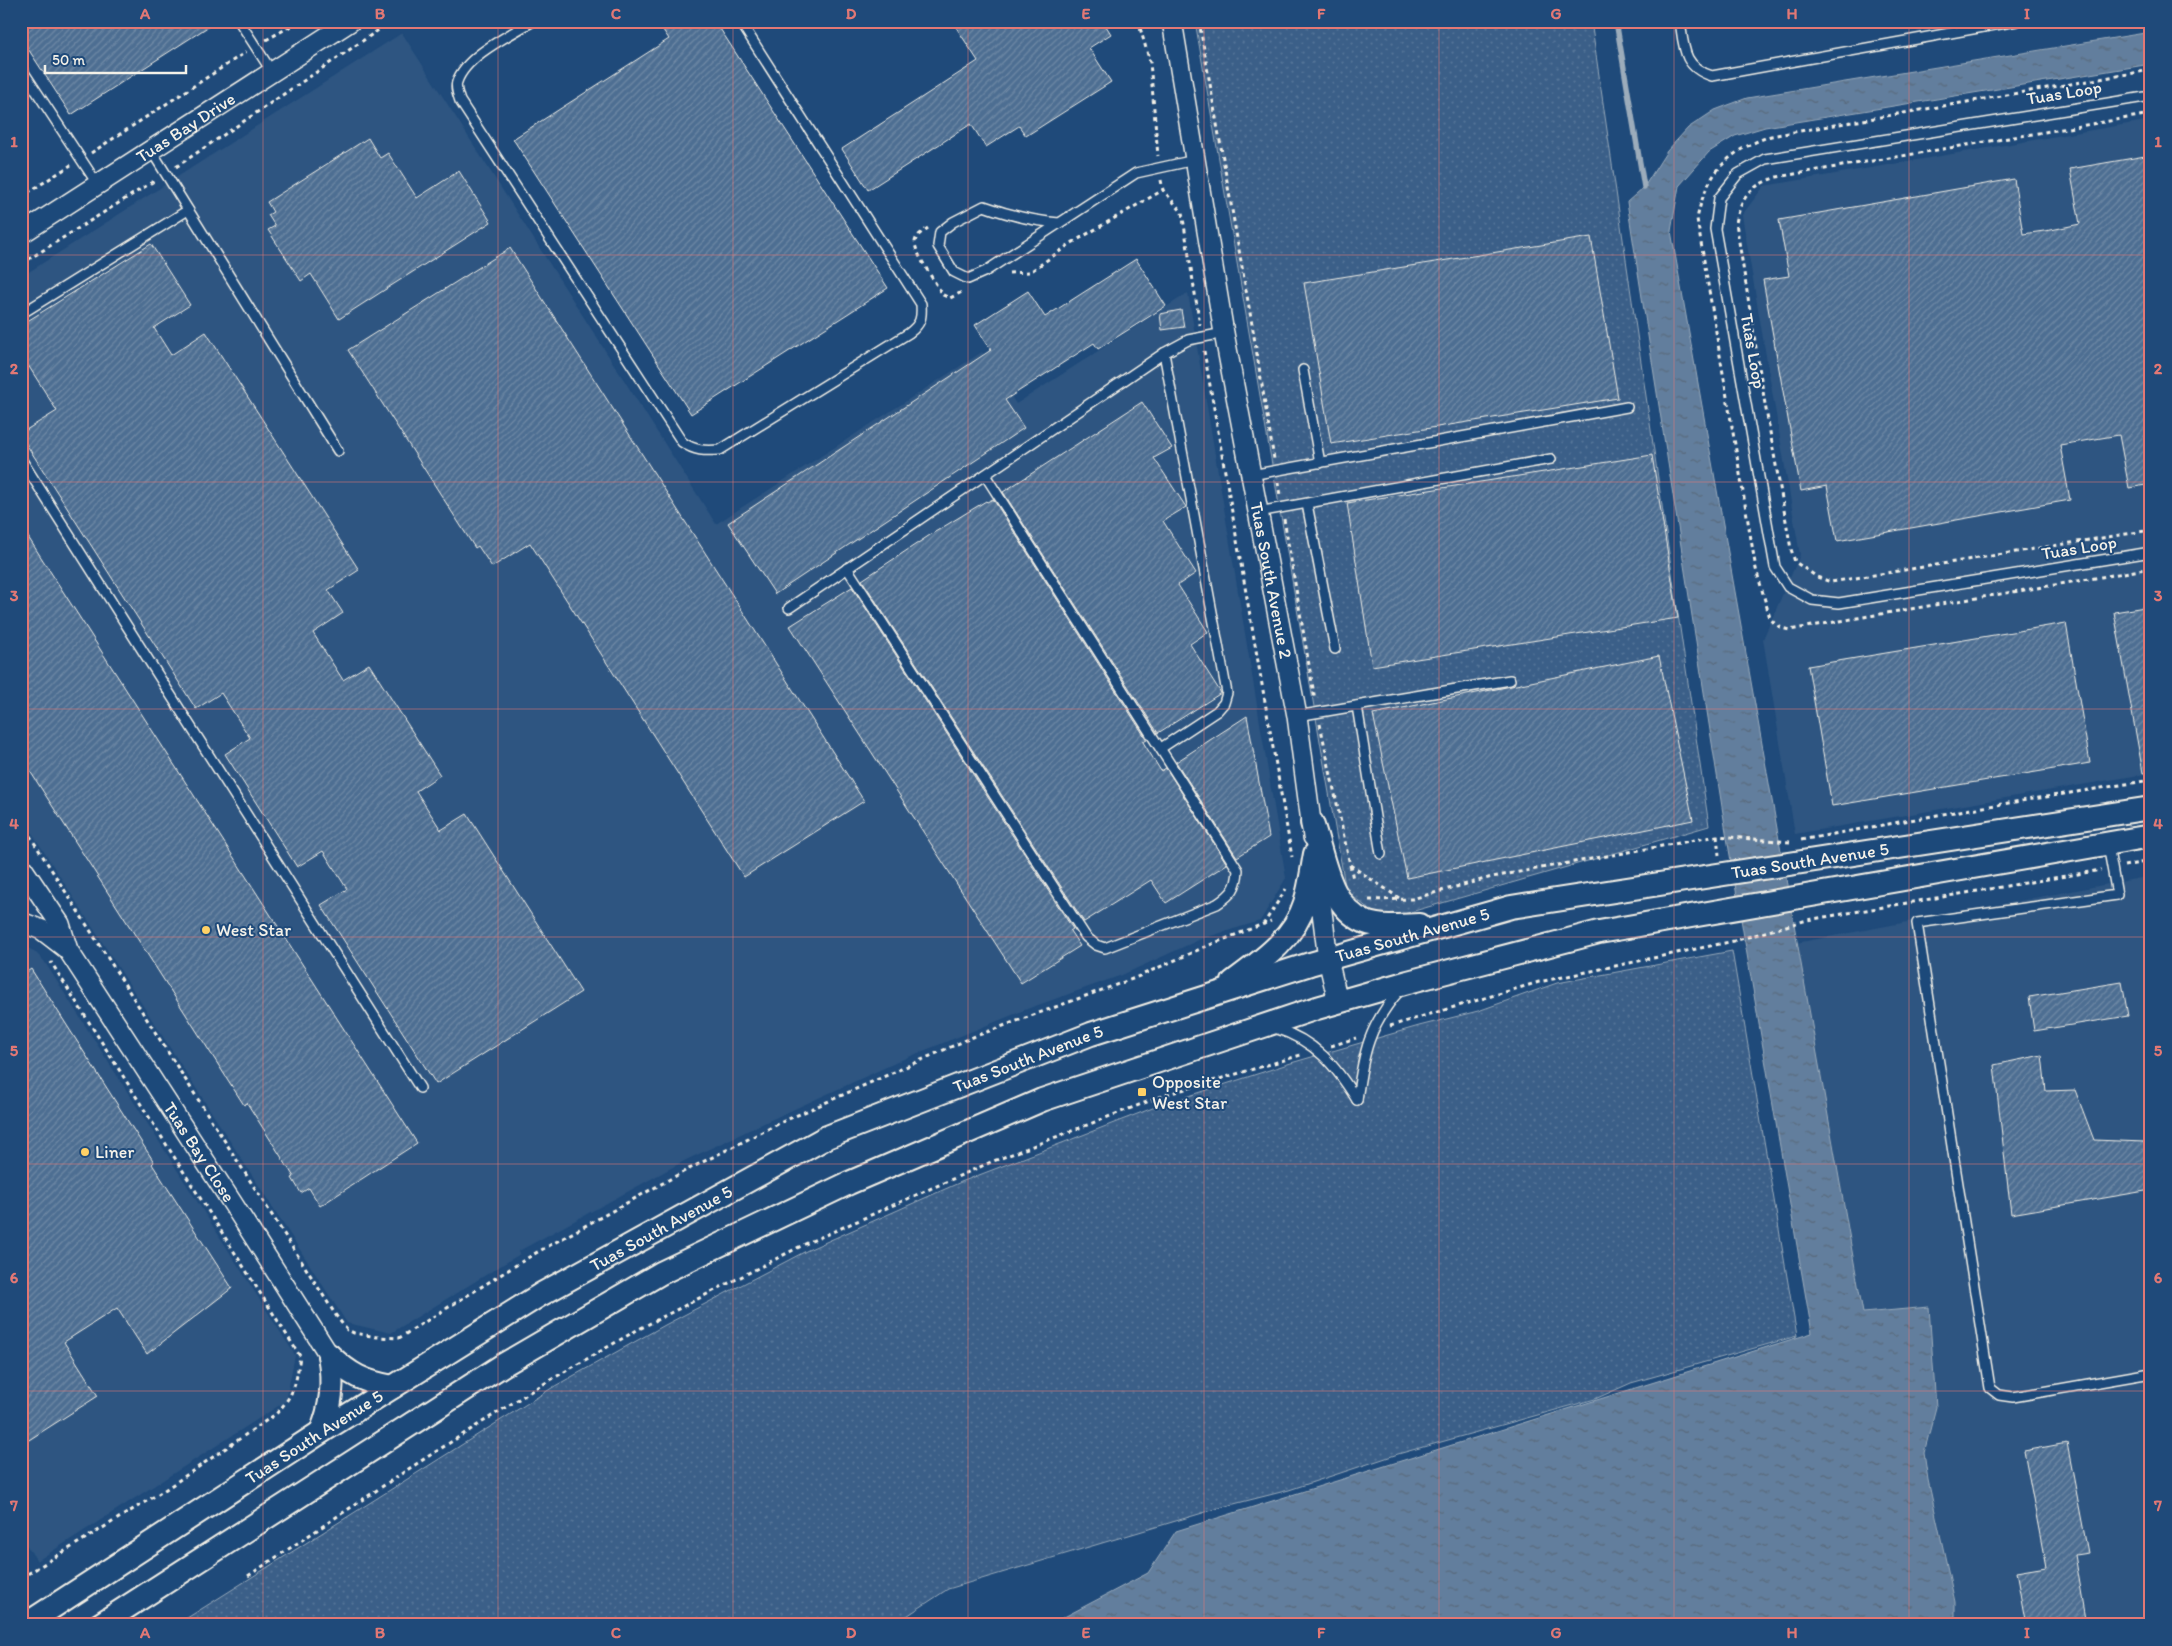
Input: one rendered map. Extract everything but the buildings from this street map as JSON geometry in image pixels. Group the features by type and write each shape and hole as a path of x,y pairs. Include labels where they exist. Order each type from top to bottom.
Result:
{"street":[{"name":"Tuas Bay Drive","path":"21,234 351,21"},
{"name":"Tuas South Avenue 2","path":"1172,21 1224,333 1297,716 1328,959 1338,1002"},
{"name":"Tuas South Avenue 5","path":"25,1625 321,1432 540,1295 827,1137 1091,1034 1328,959 1511,907 2151,808"},
{"path":"1312,823 1327,873 1336,894 1352,912 1365,922 1379,925 1440,926"},
{"name":"Tuas South Avenue 5","path":"99,1625 503,1365 661,1274 848,1182 1042,1100 1264,1024 1408,982 1600,932 2151,836"},
{"path":"1220,992 1266,957 1286,938 1304,905 1315,854"},
{"name":"Tuas Bay Close","path":"21,866 60,924 68,950 233,1204 328,1355"},
{"name":"Tuas Bay Close","path":"21,922 42,930 68,950"},
{"path":"328,1355 346,1371 358,1378 370,1383 393,1387"},
{"path":"321,1432 328,1416 332,1388 332,1373 328,1355"}],"lane":[{"path":"239,21 272,72"},
{"path":"533,21 476,56 463,69 456,84 460,101 682,442 694,450 706,451 720,450 909,333 918,326 922,316 921,304 740,21"},
{"path":"1680,21 1685,53 1691,65 1702,73 1712,76 2017,21"},
{"path":"21,68 98,185"},
{"name":"Tuas Loop","path":"2151,96 1765,159 1738,174 1719,198 1715,229 1775,567 1788,587 1812,600 1839,603 2151,552"},
{"path":"150,150 338,451"},
{"path":"1059,223 1040,222 984,206 953,222 940,232 938,246 954,272 968,279 986,271 1136,173 1195,160"},
{"path":"21,314 188,210"},
{"path":"789,608 1164,353 1188,340 1224,333"},
{"path":"1161,748 1217,711 1224,703 1227,693 1164,353"},
{"path":"1303,370 1320,463"},
{"path":"1251,475 1627,407"},
{"path":"21,458 420,1088"},
{"path":"1258,512 1551,459"},
{"path":"847,568 1086,937 1096,945 1105,948 1217,904 1228,896 1237,883 1238,870 985,475"},
{"path":"1307,504 1334,649"},
{"path":"1297,716 1510,680"},
{"path":"1357,706 1381,854"},
{"path":"2108,844 2117,895 1917,923 1990,1388 1999,1396 2014,1397 2151,1373"},
{"path":"1264,1024 1292,1033 1318,1050 1334,1065 1357,1100 1362,1062 1372,1032 1385,1006 1408,982"}],"path":[{"path":"21,197 255,46 300,21"},
{"path":"21,264 165,174 392,21"},
{"path":"2151,70 1771,136 1750,144 1723,164 1714,175 1702,198 1697,219 1756,569 1770,618 1774,624 1790,630 1918,606 2151,568"},
{"path":"2151,114 1777,177 1760,182 1754,187 1746,196 1736,223 1765,404 1791,549 1795,562 1803,568 1831,582 2151,530"},
{"path":"1366,900 1412,899 1492,877 1717,836 1791,842 1889,823 2151,780"},
{"path":"21,822 337,1317 347,1330 377,1337"},
{"path":"248,1576 410,1468 533,1390 637,1330 805,1244 991,1162 1165,1095 1539,982 1734,941 1807,920 2151,861"},
{"path":"1350,865 1399,898"},
{"path":"1262,926 1291,882"},
{"path":"21,1578 163,1491 276,1414 289,1400 297,1383 300,1356 61,978 45,957"}],"shaded area":[{"path":"1195,21 1591,21 1709,826 1383,920 1346,891"},
{"path":"402,33 716,524 982,352 1016,404 1188,293 1286,878 1260,921 1201,939 1122,975 1027,1009 906,1058 764,1123 684,1161 519,1251 520,1254 391,1333 347,1323 21,816 21,277"},
{"path":"2151,120 2151,773 1795,834 1763,639 1800,555 1742,215 1764,186"},
{"path":"2151,876 2151,1625 1955,1625 1955,1602 1928,1480 1924,1453 1936,1407 1929,1308 1863,1313 1796,943"},
{"path":"21,945 34,951 44,961 295,1355 286,1401 37,1561 21,1537"},
{"path":"1732,951 1797,1336 1631,1383 1595,1399 1398,1454 1289,1490 1226,1506 948,1589 893,1625 176,1625 555,1386 665,1325 808,1250 961,1182 1158,1106 1291,1063 1478,1011 1557,983"}],"water":[{"path":"2151,32 2151,64 1765,127 1735,136 1709,152 1679,186 1671,231 1863,1313 1929,1307 1936,1407 1924,1453 1928,1480 1955,1602 1955,1625 1049,1625 1148,1573 1176,1531 1812,1333 1725,826 1627,202 1644,187 1667,151 1688,128 1715,110 1747,98"}],"waterway":[{"path":"1616,21 1644,187"}],"place":[{"name":"West Star","path":"206,930"},
{"name":"Opposite West Star","path":"1142,1092"},
{"name":"Liner","path":"85,1152"}]}
